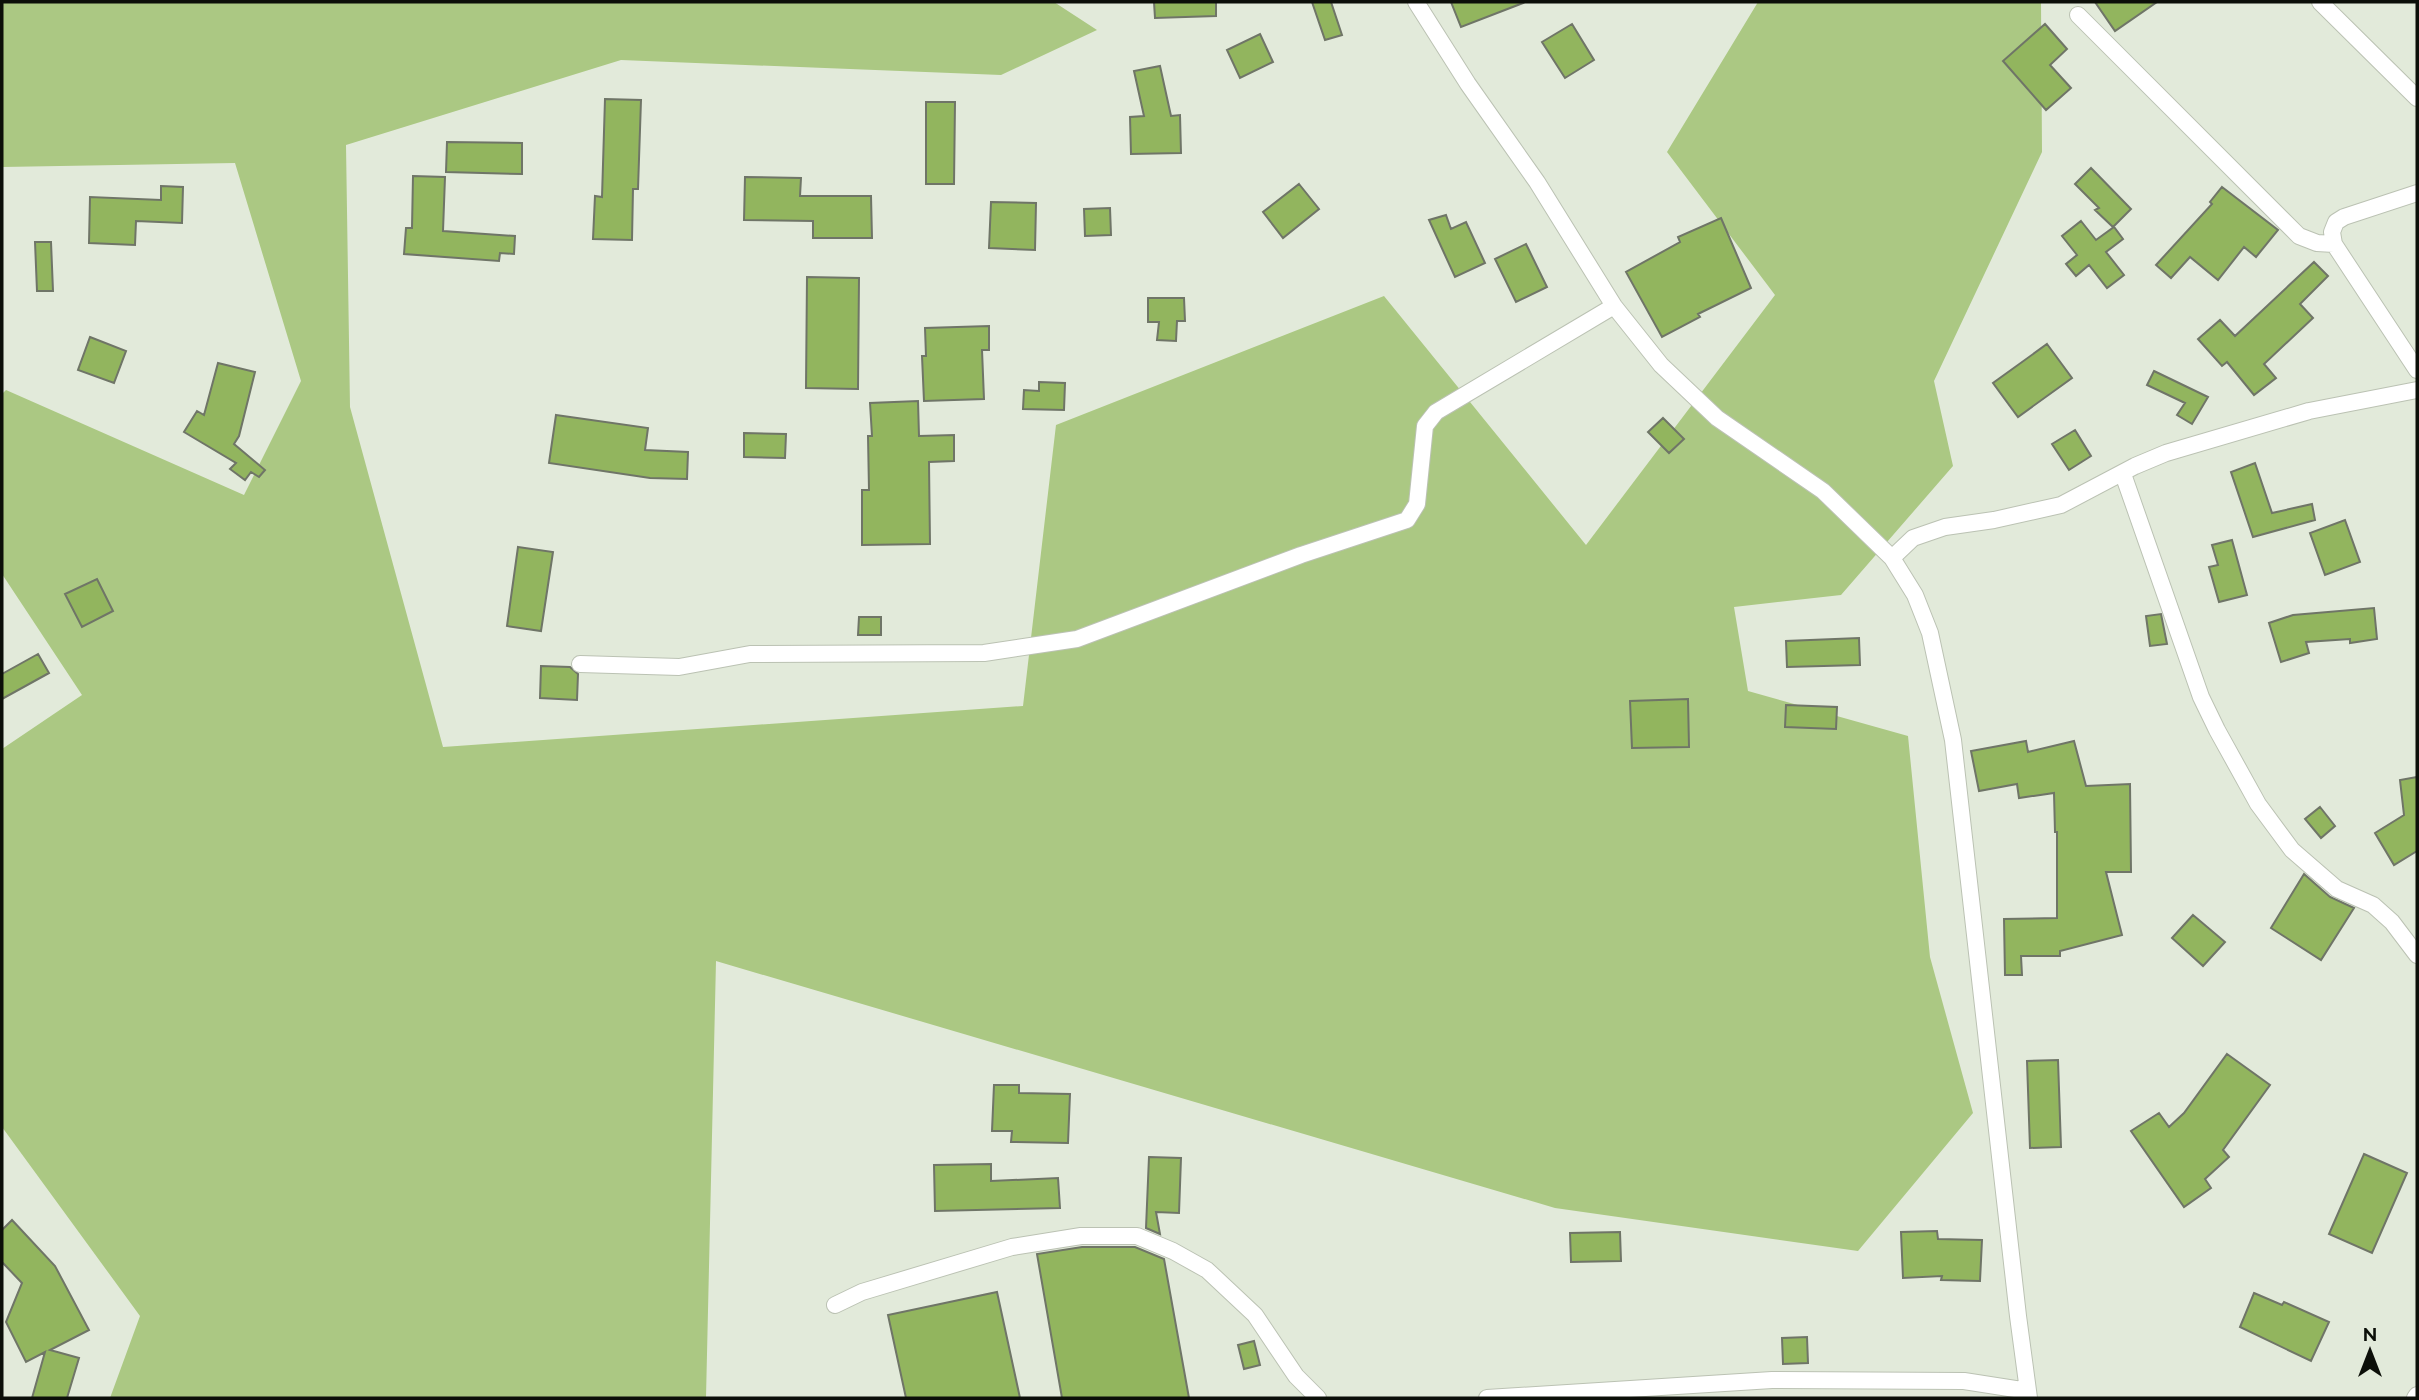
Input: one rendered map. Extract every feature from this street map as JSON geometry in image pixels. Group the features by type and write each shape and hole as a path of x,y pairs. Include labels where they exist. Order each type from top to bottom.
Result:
{"street":[{"path":"1416,2 1468,83 1537,181 1614,306 1661,365 1717,418 1822,491 1892,558 1915,595 1930,633 1953,740 2029,1395 1964,1381 1772,1380 1487,1398"},
{"path":"2320,2 2417,98"},
{"path":"2078,15 2300,236 2317,243 2334,244"},
{"path":"2417,193 2366,209 2336,222 2332,232 2334,244 2417,370"},
{"path":"580,664 679,667 750,654 984,653 1077,639 1301,555 1407,520 1417,504 1425,426 1436,412 1614,306"},
{"path":"1892,558 1913,538 1945,527 1994,520 2061,505 2166,453 2309,411 2417,390"},
{"path":"2123,474 2201,697 2258,804 2292,850 2337,889 2373,905 2392,922 2417,955"},
{"path":"835,1306 862,1292 1012,1247 1081,1236 1137,1236 1173,1251 1207,1270 1255,1315 1296,1377 1318,1398"}],"green space":[{"path":"2,2 1054,2 1097,30 1001,75 621,60 346,145 350,407 443,747 1023,706 1056,425 1384,296 1586,545 1775,295 1667,152 1758,2 2041,2 2042,152 1934,381 1953,466 1841,595 1734,607 1748,691 1908,736 1930,957 1973,1113 1858,1251 1555,1208 716,961 706,1398 110,1398 140,1316 2,1127 2,749 82,695 2,574 2,394 6,390 244,495 301,381 235,163 2,167"}],"building":[{"path":"1154,2 1216,2 1216,16 1155,18"},
{"path":"1312,2 1331,2 1342,35 1325,40"},
{"path":"1451,2 1522,2 1523,3 1461,27"},
{"path":"2095,2 2157,2 2115,31"},
{"path":"1572,24 1594,60 1565,78 1542,42"},
{"path":"2045,24 2067,49 2050,65 2071,88 2046,110 2003,61"},
{"path":"1260,34 1273,62 1240,78 1227,50"},
{"path":"1160,66 1171,116 1180,115 1181,153 1131,154 1130,117 1144,116 1134,71"},
{"path":"605,99 641,100 638,189 633,189 632,240 593,239 595,196 602,197"},
{"path":"926,102 955,102 954,184 926,184"},
{"path":"447,142 522,143 522,174 446,172"},
{"path":"2091,168 2131,209 2113,227 2095,210 2099,208 2075,184"},
{"path":"413,176 445,177 443,231 515,236 514,254 500,253 499,261 404,254 406,228 412,228"},
{"path":"745,177 801,178 800,196 871,196 872,238 813,238 813,221 744,220"},
{"path":"1299,184 1319,209 1283,238 1263,212"},
{"path":"161,186 183,187 182,223 136,221 135,245 89,243 90,197 161,200"},
{"path":"2222,187 2278,230 2256,257 2244,247 2218,280 2190,257 2171,278 2156,265 2212,204 2210,202"},
{"path":"991,202 1036,203 1035,250 989,248"},
{"path":"1110,208 1111,235 1085,236 1084,209"},
{"path":"1446,215 1451,229 1466,222 1485,263 1455,277 1429,220"},
{"path":"1721,218 1751,288 1698,314 1700,317 1662,337 1626,272 1680,242 1678,237"},
{"path":"2081,221 2096,240 2114,227 2123,239 2106,252 2124,275 2107,288 2089,265 2076,276 2066,264 2077,255 2062,236"},
{"path":"35,242 51,242 53,291 37,291"},
{"path":"1526,244 1547,287 1516,302 1495,259"},
{"path":"2314,262 2328,276 2300,304 2313,318 2264,364 2276,378 2254,395 2227,362 2222,366 2198,339 2220,320 2235,336"},
{"path":"807,277 859,278 858,389 806,388"},
{"path":"1148,298 1184,298 1185,321 1177,321 1176,341 1157,340 1159,322 1148,322"},
{"path":"989,326 989,350 982,350 984,399 924,401 922,356 926,356 925,328"},
{"path":"90,337 126,351 114,383 78,370"},
{"path":"2047,344 2072,378 2018,417 1993,383"},
{"path":"218,363 255,372 239,436 234,444 265,470 259,477 251,472 245,480 230,469 236,463 184,432 197,411 204,415"},
{"path":"2154,371 2208,397 2192,424 2177,415 2185,403 2147,385"},
{"path":"1039,382 1065,383 1064,410 1023,409 1024,390 1039,391"},
{"path":"918,401 919,436 954,435 954,461 929,462 930,544 862,545 862,490 869,490 868,436 872,436 870,403"},
{"path":"556,415 648,428 645,450 688,452 687,479 650,478 549,463"},
{"path":"1663,418 1684,439 1669,453 1648,432"},
{"path":"2075,430 2091,456 2069,470 2052,444"},
{"path":"744,433 786,434 785,458 744,457"},
{"path":"2255,463 2272,513 2312,504 2315,520 2253,537 2231,472"},
{"path":"2345,520 2360,562 2325,575 2310,533"},
{"path":"2232,540 2247,595 2219,602 2209,567 2218,565 2212,545"},
{"path":"518,547 553,552 541,631 507,626"},
{"path":"97,579 113,611 82,627 65,594"},
{"path":"2374,608 2377,639 2350,643 2350,639 2306,642 2309,653 2281,662 2269,623 2293,615"},
{"path":"2161,614 2167,644 2150,646 2146,616"},
{"path":"859,617 881,617 881,635 858,635"},
{"path":"1859,638 1860,665 1787,667 1786,641"},
{"path":"38,654 49,673 2,699 2,674"},
{"path":"541,666 570,667 578,674 577,700 540,698"},
{"path":"1688,699 1689,747 1632,748 1630,701"},
{"path":"1786,705 1837,707 1836,729 1785,727"},
{"path":"2026,741 2028,752 2074,741 2086,786 2130,784 2131,872 2106,872 2122,935 2060,951 2060,956 2021,956 2022,975 2005,975 2004,919 2057,918 2054,793 2019,798 2017,784 1979,791 1971,751"},
{"path":"2417,777 2417,851 2394,865 2375,833 2404,815 2400,780"},
{"path":"2320,807 2335,826 2321,838 2305,819"},
{"path":"2304,874 2330,897 2354,908 2321,960 2271,928"},
{"path":"2193,915 2225,942 2203,966 2172,938"},
{"path":"2227,1054 2270,1085 2223,1150 2229,1157 2205,1179 2211,1188 2184,1207 2131,1131 2159,1113 2169,1127 2184,1113"},
{"path":"2058,1060 2061,1147 2030,1148 2027,1061"},
{"path":"994,1085 1019,1085 1019,1093 1070,1094 1068,1143 1011,1142 1012,1131 992,1131"},
{"path":"2364,1154 2407,1173 2372,1253 2329,1234"},
{"path":"1149,1157 1181,1158 1179,1213 1156,1212 1160,1234 1146,1228"},
{"path":"991,1164 991,1181 1058,1178 1060,1208 935,1211 934,1165"},
{"path":"12,1220 55,1266 89,1330 50,1350 79,1358 67,1398 32,1398 45,1352 26,1362 6,1322 22,1283 2,1262 2,1230"},
{"path":"1937,1231 1938,1239 1982,1240 1980,1281 1941,1280 1942,1276 1903,1278 1901,1232"},
{"path":"1620,1232 1621,1261 1571,1262 1570,1233"},
{"path":"1082,1247 1135,1247 1164,1259 1189,1398 1062,1398 1037,1254"},
{"path":"997,1292 1020,1398 906,1398 888,1315"},
{"path":"2254,1293 2282,1305 2284,1302 2329,1322 2311,1361 2240,1327"},
{"path":"1807,1337 1808,1363 1783,1364 1782,1338"},
{"path":"1254,1341 1260,1365 1244,1369 1238,1345"}]}
